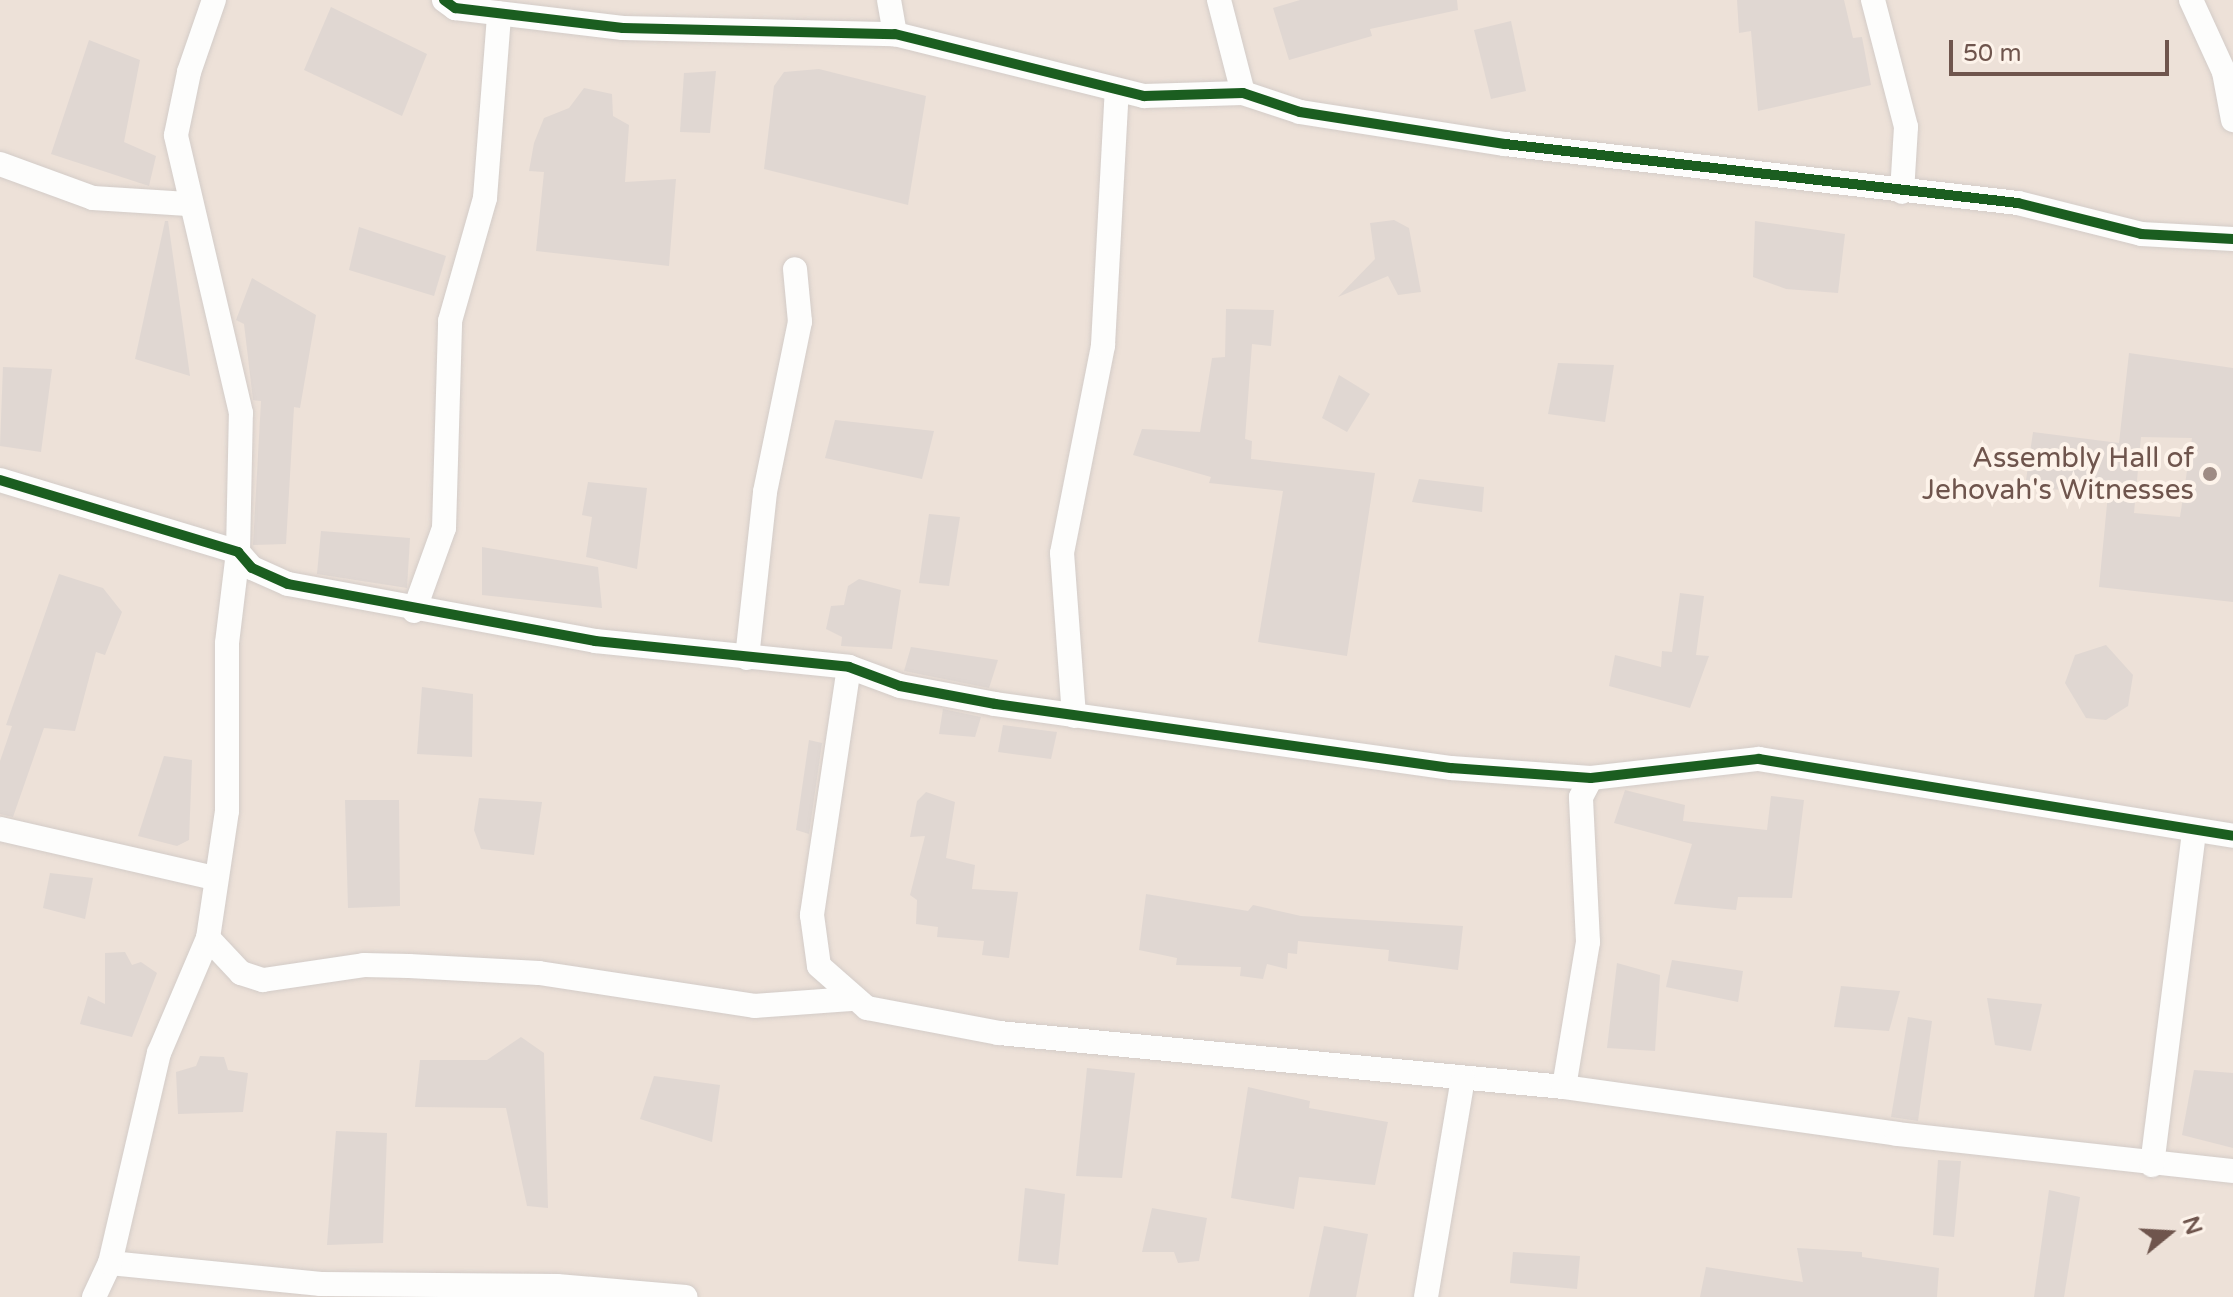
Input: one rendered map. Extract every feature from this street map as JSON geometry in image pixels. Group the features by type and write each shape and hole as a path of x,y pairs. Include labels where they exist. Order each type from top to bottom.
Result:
{"street":[{"path":"94,1297 110,1263 159,1053 208,938 214,878 227,811 227,643 238,552 241,413 188,204 177,114 214,0"},
{"path":"444,0 455,8 637,29 895,34 1144,96 1243,93 1300,112 1490,141 1902,192 2018,203 2141,234 2233,239"},
{"path":"889,0 895,34"},
{"path":"1219,0 1243,93"},
{"path":"1873,0 1906,127 1902,192"},
{"path":"2191,0 2229,71 2233,120"},
{"path":"414,611 444,528 450,321 485,198 499,14"},
{"path":"1074,716 1062,553 1103,345 1117,90"},
{"path":"0,164 93,198 188,204"},
{"path":"747,658 765,492 800,322 795,269"},
{"path":"0,480 238,552 267,577 414,611 747,658 849,667 900,686 1074,716 1250,735 1451,768 1591,778 1759,759 2233,836"},
{"path":"849,667 812,915 819,966 851,999 889,1015 999,1033 1564,1087 2152,1165 2233,1171"},
{"path":"1564,1087 1588,942 1581,797 1591,778"},
{"path":"0,829 214,878"},
{"path":"2152,1165 2194,831"},
{"path":"208,938 241,973 263,980 364,965 409,966 539,973 754,1006 851,999"},
{"path":"1426,1297 1463,1079"},
{"path":"110,1263 321,1284 557,1286 686,1297"}],"shaded area":[{"path":"0,0 2233,0 2233,1297 0,1297"}],"building":[{"path":"1300,0 1457,0 1458,10 1370,29 1372,36 1289,60 1273,8"},
{"path":"1737,0 1844,0 1853,38 1862,37 1871,85 1758,111 1751,31 1739,33"},
{"path":"331,7 427,54 402,116 304,70"},
{"path":"1511,21 1526,91 1491,99 1474,30"},
{"path":"89,40 140,60 124,142 156,156 149,186 51,154"},
{"path":"819,69 926,96 908,205 764,169 774,86 784,72"},
{"path":"716,71 710,133 680,132 684,73"},
{"path":"584,88 612,94 613,116 629,125 625,182 676,179 669,266 536,251 544,172 529,171 534,143 544,118 569,108"},
{"path":"1394,220 1409,228 1421,292 1398,295 1388,276 1338,297 1375,259 1370,223"},
{"path":"165,221 168,221 190,376 135,359"},
{"path":"1755,221 1845,234 1838,293 1786,289 1753,277"},
{"path":"359,227 446,256 434,296 349,270"},
{"path":"252,278 316,315 300,408 294,407 286,544 253,545 261,401 253,400 244,324 236,320"},
{"path":"1226,309 1274,310 1271,346 1252,344 1245,439 1252,441 1251,459 1375,473 1347,656 1258,642 1283,491 1209,483 1211,477 1133,455 1142,429 1200,432 1212,358 1225,357"},
{"name":"Assembly Hall of Jehovah's Witnesses","path":"2129,353 2233,368 2233,602 2099,587 2108,494 2025,487 2033,432 2119,443","holes":["2141,437 2192,438 2180,517 2134,513"]},
{"path":"1558,363 1614,365 1605,422 1548,414"},
{"path":"3,367 52,369 41,452 0,446"},
{"path":"1339,375 1370,394 1347,432 1322,418"},
{"path":"835,420 934,431 922,479 825,458"},
{"path":"1419,479 1484,487 1482,512 1412,502"},
{"path":"588,482 647,488 637,569 586,557 592,517 582,515"},
{"path":"929,514 960,517 949,586 919,583"},
{"path":"321,531 410,538 407,588 317,574"},
{"path":"482,547 598,567 602,608 482,595"},
{"path":"59,574 103,588 122,612 105,655 96,652 75,731 44,728 13,817 0,814 0,761 12,726 6,725"},
{"path":"859,579 901,590 892,649 841,646 842,637 826,629 831,606 844,605 848,586"},
{"path":"1680,593 1704,596 1696,655 1709,656 1690,708 1609,686 1615,655 1661,667 1662,651 1672,652"},
{"path":"2106,645 2133,675 2128,706 2106,720 2086,718 2065,683 2075,655"},
{"path":"911,647 998,660 989,688 904,671"},
{"path":"422,687 473,694 472,757 417,754"},
{"path":"943,709 981,717 975,737 939,734"},
{"path":"1003,725 1057,732 1051,759 998,752"},
{"path":"809,740 822,743 809,834 796,830"},
{"path":"164,756 192,760 189,840 177,846 138,836"},
{"path":"1625,790 1685,805 1683,821 1767,830 1771,796 1804,800 1792,898 1738,897 1736,910 1674,904 1692,844 1614,823"},
{"path":"926,792 955,802 946,858 975,865 972,889 1018,892 1009,958 982,955 984,941 937,937 938,927 916,924 917,900 910,895 925,836 910,837 917,801"},
{"path":"479,798 542,802 534,855 481,849 474,830"},
{"path":"345,800 399,800 400,906 348,908"},
{"path":"50,873 93,878 85,919 43,908"},
{"path":"1146,894 1248,911 1253,905 1301,916 1463,926 1458,970 1388,961 1389,950 1298,941 1297,954 1288,953 1287,969 1267,964 1263,979 1240,976 1241,967 1176,965 1177,958 1139,950"},
{"path":"125,952 132,965 141,962 157,973 132,1037 80,1024 88,996 105,1004 105,953"},
{"path":"1672,960 1743,971 1738,1002 1666,987"},
{"path":"1617,963 1660,975 1655,1051 1607,1048"},
{"path":"1841,986 1900,991 1889,1031 1834,1027"},
{"path":"1987,998 2042,1004 2031,1051 1995,1045"},
{"path":"1908,1017 1932,1021 1918,1121 1891,1117"},
{"path":"521,1037 544,1053 548,1208 527,1206 506,1108 415,1107 420,1060 487,1060"},
{"path":"200,1056 224,1057 228,1070 248,1073 243,1112 178,1114 176,1072 196,1066"},
{"path":"1087,1068 1135,1073 1122,1178 1076,1176"},
{"path":"2194,1070 2233,1073 2233,1148 2182,1135"},
{"path":"654,1076 720,1085 712,1142 640,1119"},
{"path":"1248,1087 1310,1101 1309,1108 1388,1122 1375,1185 1299,1177 1294,1209 1231,1198"},
{"path":"336,1131 387,1133 383,1243 327,1245"},
{"path":"1938,1160 1961,1161 1954,1237 1933,1235"},
{"path":"1025,1188 1065,1194 1058,1265 1018,1261"},
{"path":"2049,1190 2080,1197 2064,1297 2034,1297"},
{"path":"1152,1208 1207,1218 1199,1261 1178,1263 1174,1252 1142,1252"},
{"path":"1324,1226 1368,1234 1356,1297 1309,1297"},
{"path":"1797,1248 1862,1252 1862,1257 1939,1268 1937,1297 1700,1297 1706,1267 1803,1282"},
{"path":"1513,1252 1580,1256 1577,1289 1510,1283"}],"cycle path":[{"path":"444,0 455,8 623,28 895,34 1144,96 1243,93 1300,112 1505,144 2018,203 2141,234 2233,239"},
{"path":"0,480 238,552 252,568 288,584 595,641 849,667 900,686 995,704 1451,768 1591,778 1759,759 2233,836"}],"place":[{"name":"Assembly Hall of Jehovah's Witnesses","path":"2210,474"}]}
